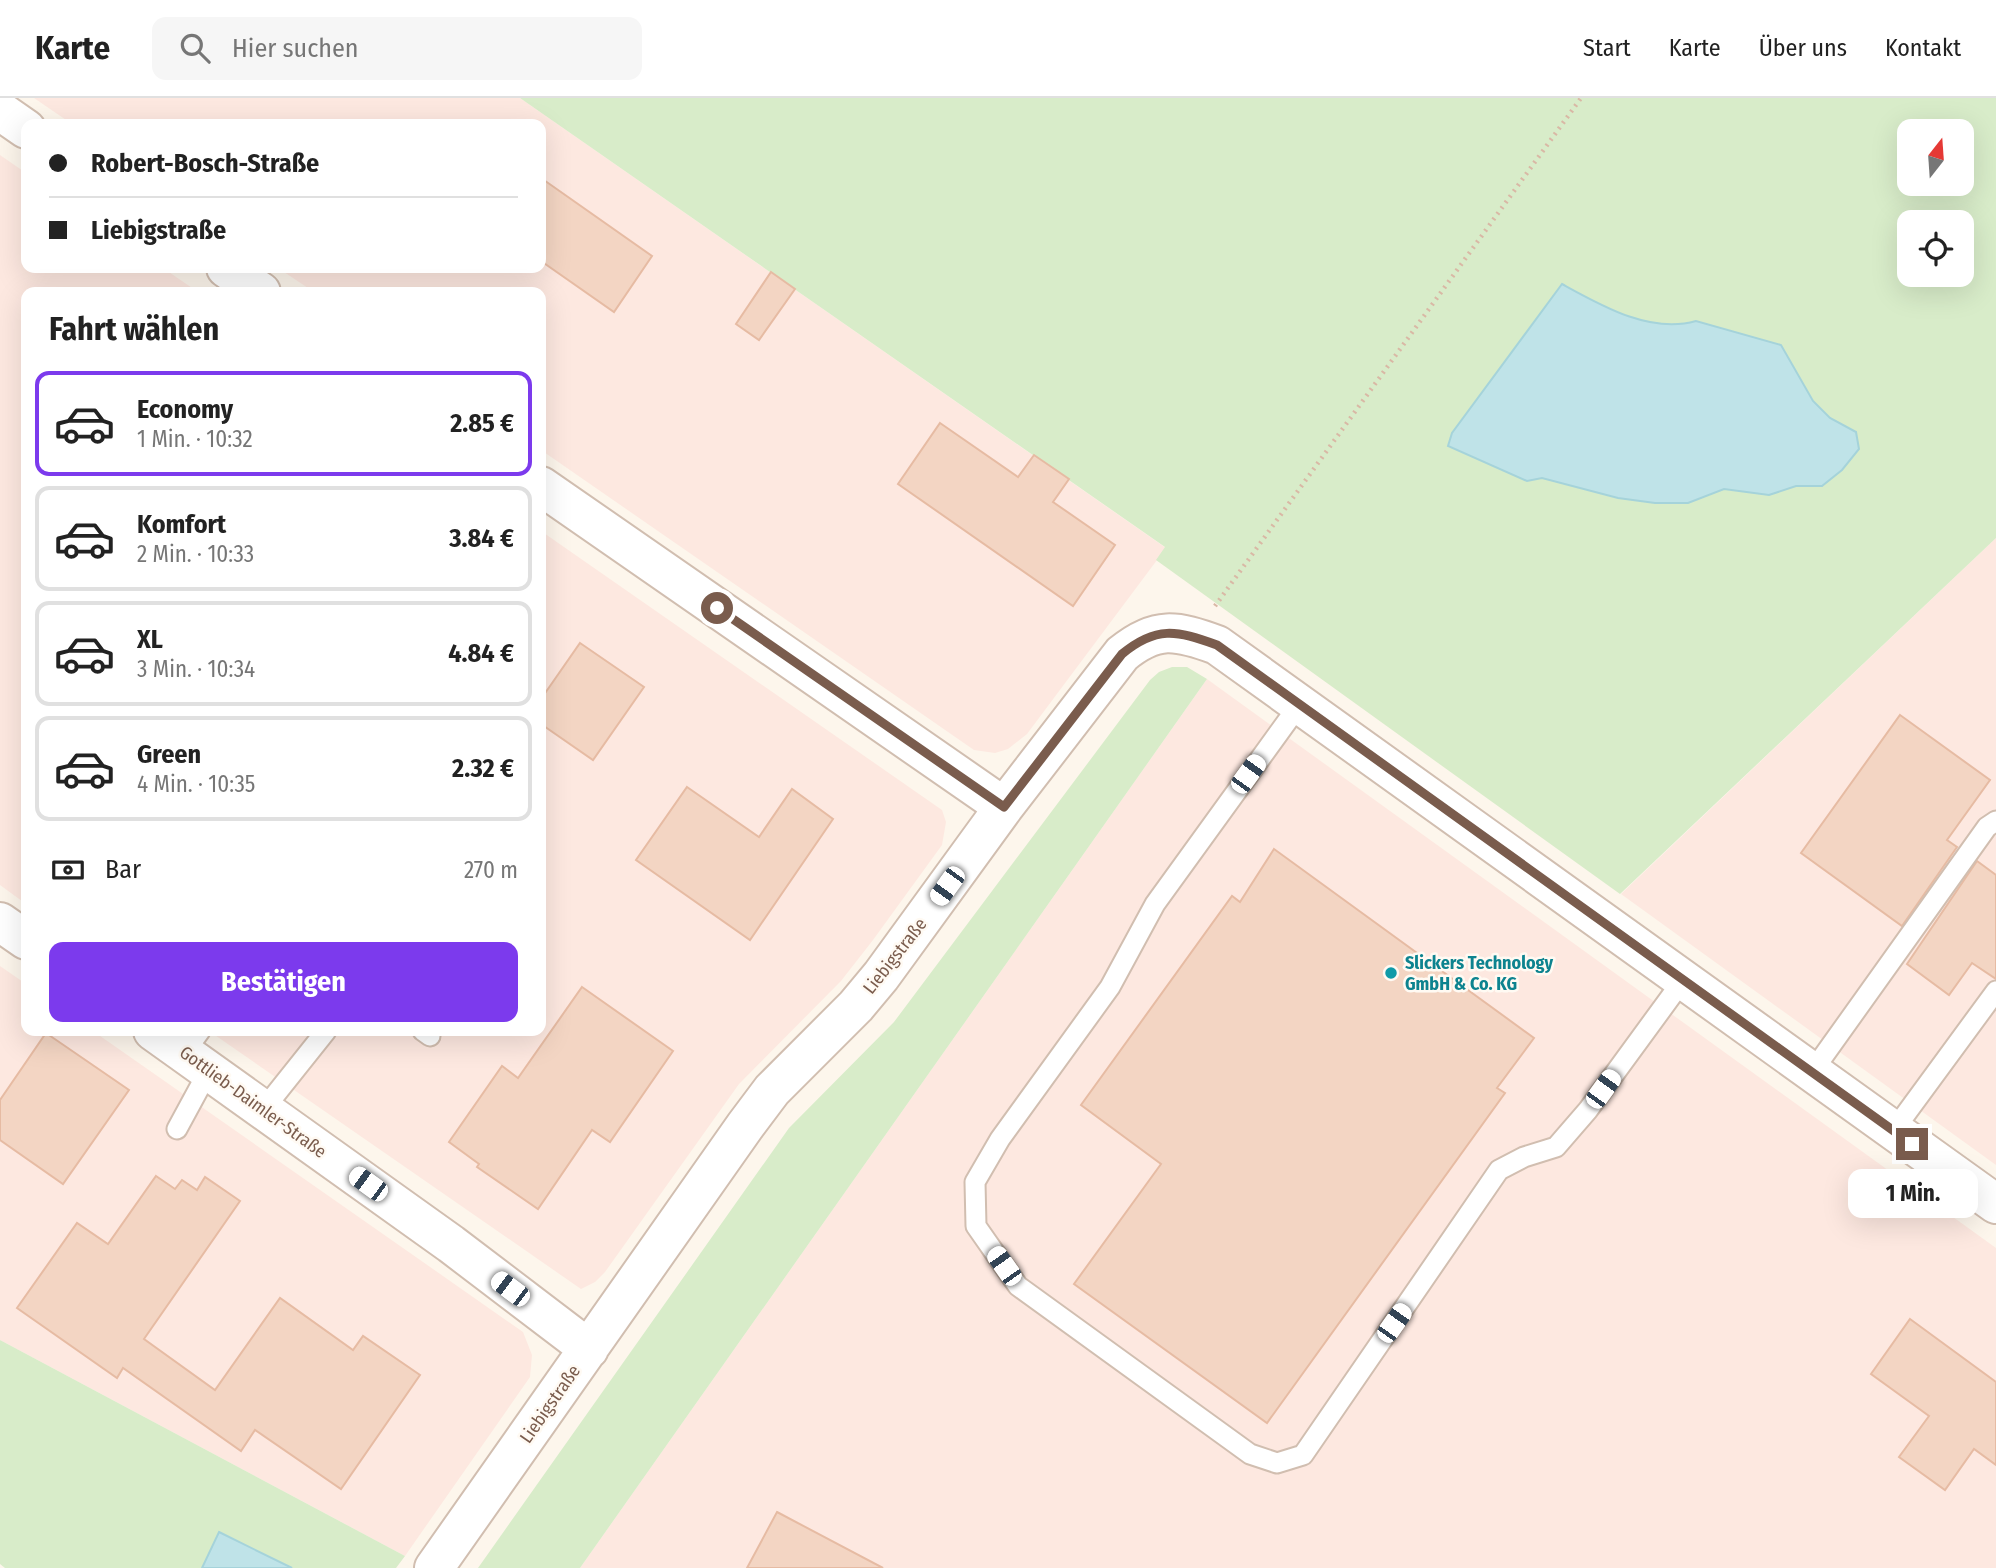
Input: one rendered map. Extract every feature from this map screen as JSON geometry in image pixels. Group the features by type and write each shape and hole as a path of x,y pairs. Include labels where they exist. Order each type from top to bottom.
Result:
{"street":[{"path":"0,111 21,126"},
{"path":"233,273 254,287"},
{"path":"546,489 1004,807"},
{"name":"Liebigstraße","path":"434,1568 772,1090 803,1056 856,1006 881,976 1004,807 1122,654 1139,640 1155,634 1174,632 1217,645 1812,1072 1993,1196"},
{"path":"0,922 21,937"},
{"name":"Gottlieb-Daimler-Straße","path":"164,1036 198,1051 264,1110 451,1244 589,1349"}],"lane":[{"path":"1299,705 1155,904 1110,987 1000,1139 975,1182 976,1226 1018,1286 1250,1454 1277,1463 1303,1455 1499,1170 1524,1157 1556,1147 1588,1110 1683,980"},
{"path":"1812,1072 1987,827 1996,821"},
{"path":"1894,1130 1996,991"},
{"path":"264,1110 322,1036"},
{"path":"177,1129 198,1051"}],"path":[{"path":"1193,636 1581,98"}],"shaded area":[{"path":"34,98 520,98 1166,548 1027,734 1008,749 995,753 974,750 546,453 546,287 306,287 286,273 546,273 546,119 65,119"},
{"path":"0,155 21,170 21,273 170,273 191,287 21,287 21,900 0,885"},
{"path":"546,534 942,810 946,822 942,845 841,981 739,1084 605,1272 595,1282 581,1289 216,1036 546,1036"},
{"path":"1996,538 1996,1165 1621,894"},
{"path":"1207,679 1996,1248 1996,1568 580,1568"},
{"path":"0,966 21,981 21,1036 100,1036 523,1332 532,1355 530,1377 405,1556 0,1340"}],"green space":[{"path":"520,98 1996,98 1996,538 1620,894 1156,560 1165,547"},
{"path":"1172,667 1187,667 1207,679 580,1568 478,1568 789,1128 894,1022 1150,680 1159,672"},
{"path":"0,1340 405,1556 396,1568 292,1568 220,1532 202,1568 5,1568 0,1564"}],"water":[{"path":"1562,284 1610,309 1644,321 1679,324 1696,321 1781,345 1813,401 1830,418 1856,432 1859,449 1842,470 1822,486 1796,486 1769,495 1724,489 1688,503 1655,503 1618,498 1542,478 1527,481 1448,446 1452,433"},
{"path":"219,1532 292,1568 202,1568"}],"building":[{"path":"546,182 652,256 614,312 546,264"},
{"path":"771,272 795,289 759,340 736,324"},
{"path":"940,423 1018,477 1034,455 1069,479 1053,502 1115,545 1073,606 898,484"},
{"path":"580,643 644,687 593,760 546,727 546,692"},
{"path":"1900,715 1990,780 1947,840 1957,847 1902,926 1801,853"},
{"path":"687,787 759,837 792,789 833,819 750,940 636,860"},
{"path":"1274,849 1534,1038 1497,1088 1505,1093 1267,1423 1074,1284 1161,1164 1081,1105 1232,896 1240,902"},
{"path":"1977,861 1996,875 1996,979 1972,963 1949,995 1907,964"},
{"path":"582,987 673,1051 610,1142 592,1130 538,1209 477,1167 479,1164 449,1142 502,1066 518,1078"},
{"path":"44,1036 50,1036 129,1090 63,1184 0,1140 0,1100"},
{"path":"156,1176 175,1189 182,1180 197,1190 205,1177 240,1201 144,1339 215,1390 280,1298 353,1350 363,1336 420,1375 341,1489 255,1430 241,1451 123,1368 117,1378 17,1308 77,1223 108,1244"},
{"path":"1910,1319 1996,1382 1996,1465 1974,1449 1945,1490 1899,1457 1929,1416 1871,1374"},
{"path":"777,1512 883,1568 747,1568"}],"place":[{"name":"Slickers Technology GmbH & Co. KG","path":"1391,973"}],"route":[{"path":"717,608 1004,807 1122,654 1139,640 1155,634 1174,632 1217,645 1912,1144"}]}
